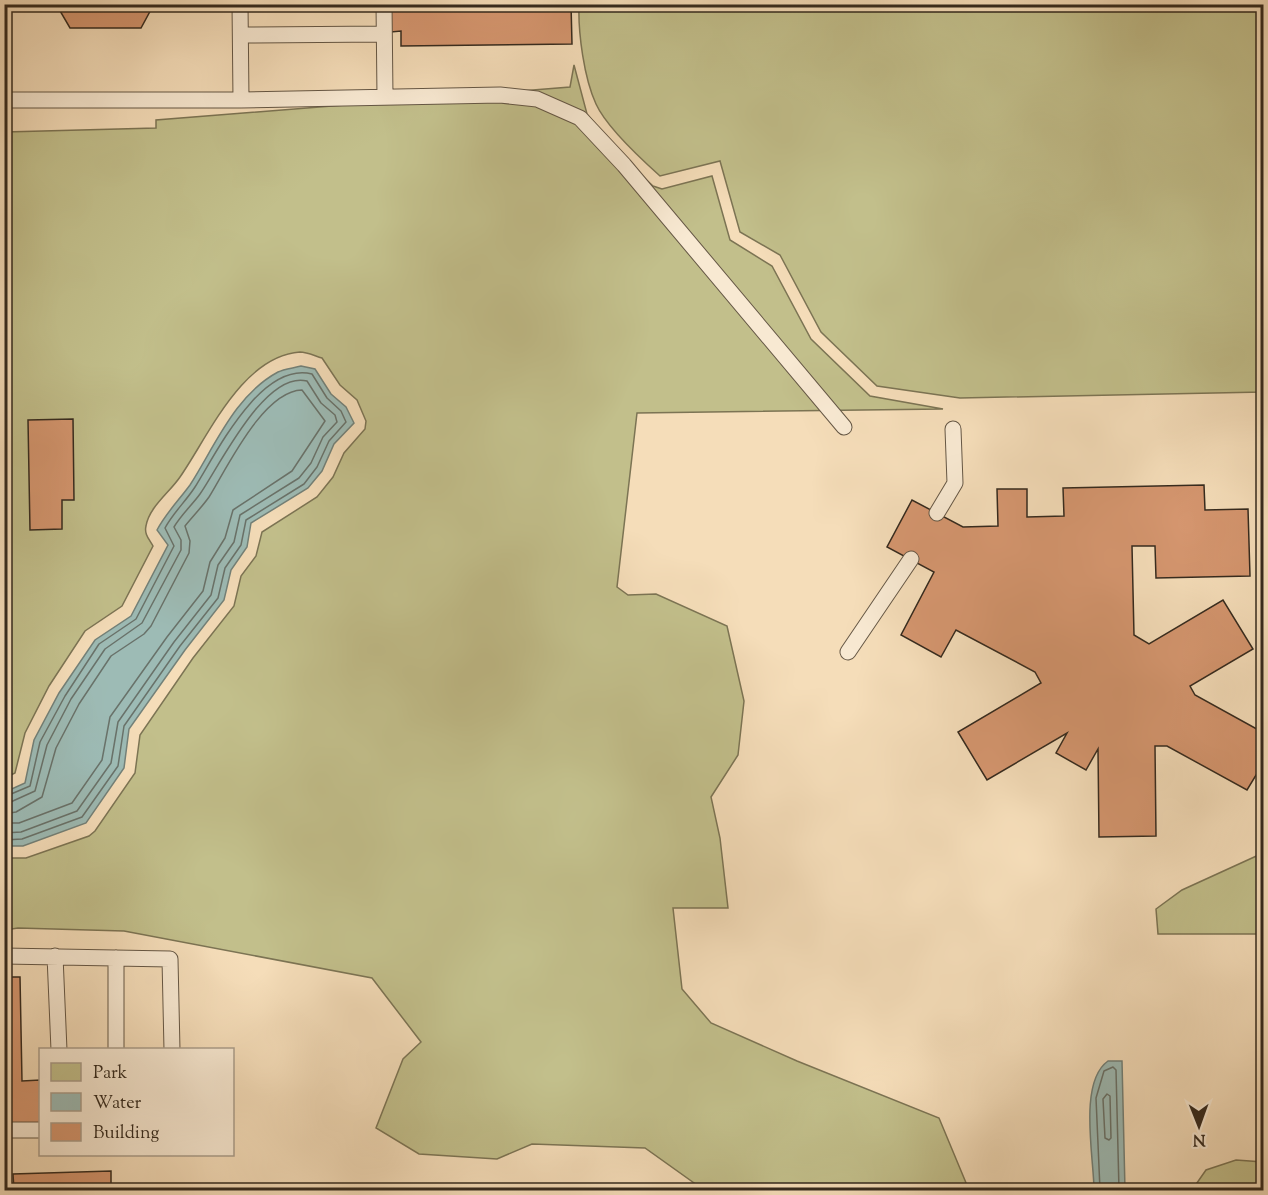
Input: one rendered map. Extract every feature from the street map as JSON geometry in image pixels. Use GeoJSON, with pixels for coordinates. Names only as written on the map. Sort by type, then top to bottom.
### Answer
{"type":"FeatureCollection","features":[{"type":"Feature","properties":{"kind":"lane"},"geometry":{"type":"LineString","coordinates":[[240,4],[242,100]]}},
{"type":"Feature","properties":{"kind":"lane"},"geometry":{"type":"LineString","coordinates":[[384,4],[385,97]]}},
{"type":"Feature","properties":{"kind":"lane"},"geometry":{"type":"LineString","coordinates":[[241,35],[384,34]]}},
{"type":"Feature","properties":{"kind":"lane"},"geometry":{"type":"LineString","coordinates":[[4,100],[242,100],[500,95],[537,99],[580,118],[624,165],[844,427]]}},
{"type":"Feature","properties":{"kind":"lane"},"geometry":{"type":"LineString","coordinates":[[937,513],[955,483],[953,429]]}},
{"type":"Feature","properties":{"kind":"lane"},"geometry":{"type":"LineString","coordinates":[[848,652],[911,559]]}},
{"type":"Feature","properties":{"kind":"lane"},"geometry":{"type":"LineString","coordinates":[[4,956],[170,958],[172,1048]]}},
{"type":"Feature","properties":{"kind":"lane"},"geometry":{"type":"LineString","coordinates":[[55,956],[60,1048]]}},
{"type":"Feature","properties":{"kind":"lane"},"geometry":{"type":"LineString","coordinates":[[116,958],[116,1048]]}},
{"type":"Feature","properties":{"kind":"lane"},"geometry":{"type":"LineString","coordinates":[[4,1130],[39,1130]]}},
{"type":"Feature","properties":{"kind":"green space"},"geometry":{"type":"Polygon","coordinates":[[[579,4],[1263,5],[1263,392],[960,398],[877,386],[821,332],[780,255],[740,232],[720,161],[660,176],[634,152],[608,122],[596,104],[585,69],[579,4]]]}},
{"type":"Feature","properties":{"kind":"green space"},"geometry":{"type":"Polygon","coordinates":[[[574,65],[587,114],[622,157],[653,186],[662,189],[712,176],[730,240],[772,266],[811,339],[870,396],[943,409],[637,413],[617,587],[628,595],[656,594],[727,626],[744,701],[738,755],[711,797],[720,838],[728,908],[673,908],[682,989],[711,1023],[797,1061],[939,1118],[969,1190],[704,1190],[645,1148],[532,1144],[497,1159],[419,1154],[376,1128],[403,1059],[421,1042],[372,978],[124,931],[18,928],[5,930],[4,858],[26,858],[89,836],[95,831],[135,773],[140,735],[193,658],[234,606],[241,576],[256,556],[262,532],[317,497],[333,477],[344,453],[365,429],[366,421],[357,400],[340,385],[322,358],[311,354],[300,352],[279,357],[261,368],[244,383],[215,421],[176,483],[151,512],[146,532],[153,546],[122,606],[85,631],[49,686],[25,733],[15,773],[5,778],[5,132],[156,128],[156,120],[570,87],[574,65]]]}},
{"type":"Feature","properties":{"kind":"green space"},"geometry":{"type":"Polygon","coordinates":[[[1263,853],[1263,934],[1158,934],[1156,909],[1182,890],[1263,853]]]}},
{"type":"Feature","properties":{"kind":"green space"},"geometry":{"type":"Polygon","coordinates":[[[1236,1160],[1263,1162],[1263,1190],[1192,1190],[1206,1170],[1236,1160]]]}},
{"type":"Feature","properties":{"kind":"water"},"geometry":{"type":"Polygon","coordinates":[[[301,366],[315,369],[331,394],[346,407],[354,423],[334,444],[322,471],[308,488],[251,523],[247,547],[231,570],[224,600],[129,729],[124,768],[86,823],[23,846],[5,846],[5,792],[25,783],[34,740],[59,693],[95,640],[131,616],[168,545],[157,530],[168,512],[190,485],[227,422],[250,394],[278,372],[301,366]]]}},
{"type":"Feature","properties":{"kind":"water"},"geometry":{"type":"Polygon","coordinates":[[[1108,1061],[1122,1061],[1125,1190],[1094,1190],[1090,1103],[1099,1071],[1108,1061]]]}},
{"type":"Feature","properties":{"kind":"building"},"geometry":{"type":"Polygon","coordinates":[[[56,4],[154,4],[141,28],[70,28],[56,4]]]}},
{"type":"Feature","properties":{"kind":"building"},"geometry":{"type":"Polygon","coordinates":[[[391,4],[571,4],[572,44],[401,46],[401,31],[391,32],[391,4]]]}},
{"type":"Feature","properties":{"kind":"building"},"geometry":{"type":"Polygon","coordinates":[[[73,419],[74,500],[62,500],[62,529],[30,530],[28,420],[73,419]]]}},
{"type":"Feature","properties":{"kind":"building"},"geometry":{"type":"Polygon","coordinates":[[[1204,485],[1205,510],[1248,509],[1250,576],[1156,578],[1155,546],[1132,546],[1134,635],[1149,644],[1223,600],[1253,649],[1190,686],[1195,695],[1264,733],[1264,762],[1247,790],[1167,746],[1155,746],[1156,836],[1099,837],[1098,749],[1086,770],[1056,753],[1067,733],[987,780],[958,732],[1041,683],[1035,672],[956,630],[941,657],[901,635],[934,572],[887,547],[912,500],[963,527],[998,526],[997,489],[1027,489],[1027,517],[1064,516],[1063,488],[1204,485]]]}},
{"type":"Feature","properties":{"kind":"building"},"geometry":{"type":"Polygon","coordinates":[[[4,977],[20,977],[22,1081],[39,1080],[39,1124],[4,1125],[4,977]]]}},
{"type":"Feature","properties":{"kind":"building"},"geometry":{"type":"Polygon","coordinates":[[[111,1171],[111,1190],[14,1190],[13,1174],[111,1171]]]}}]}
